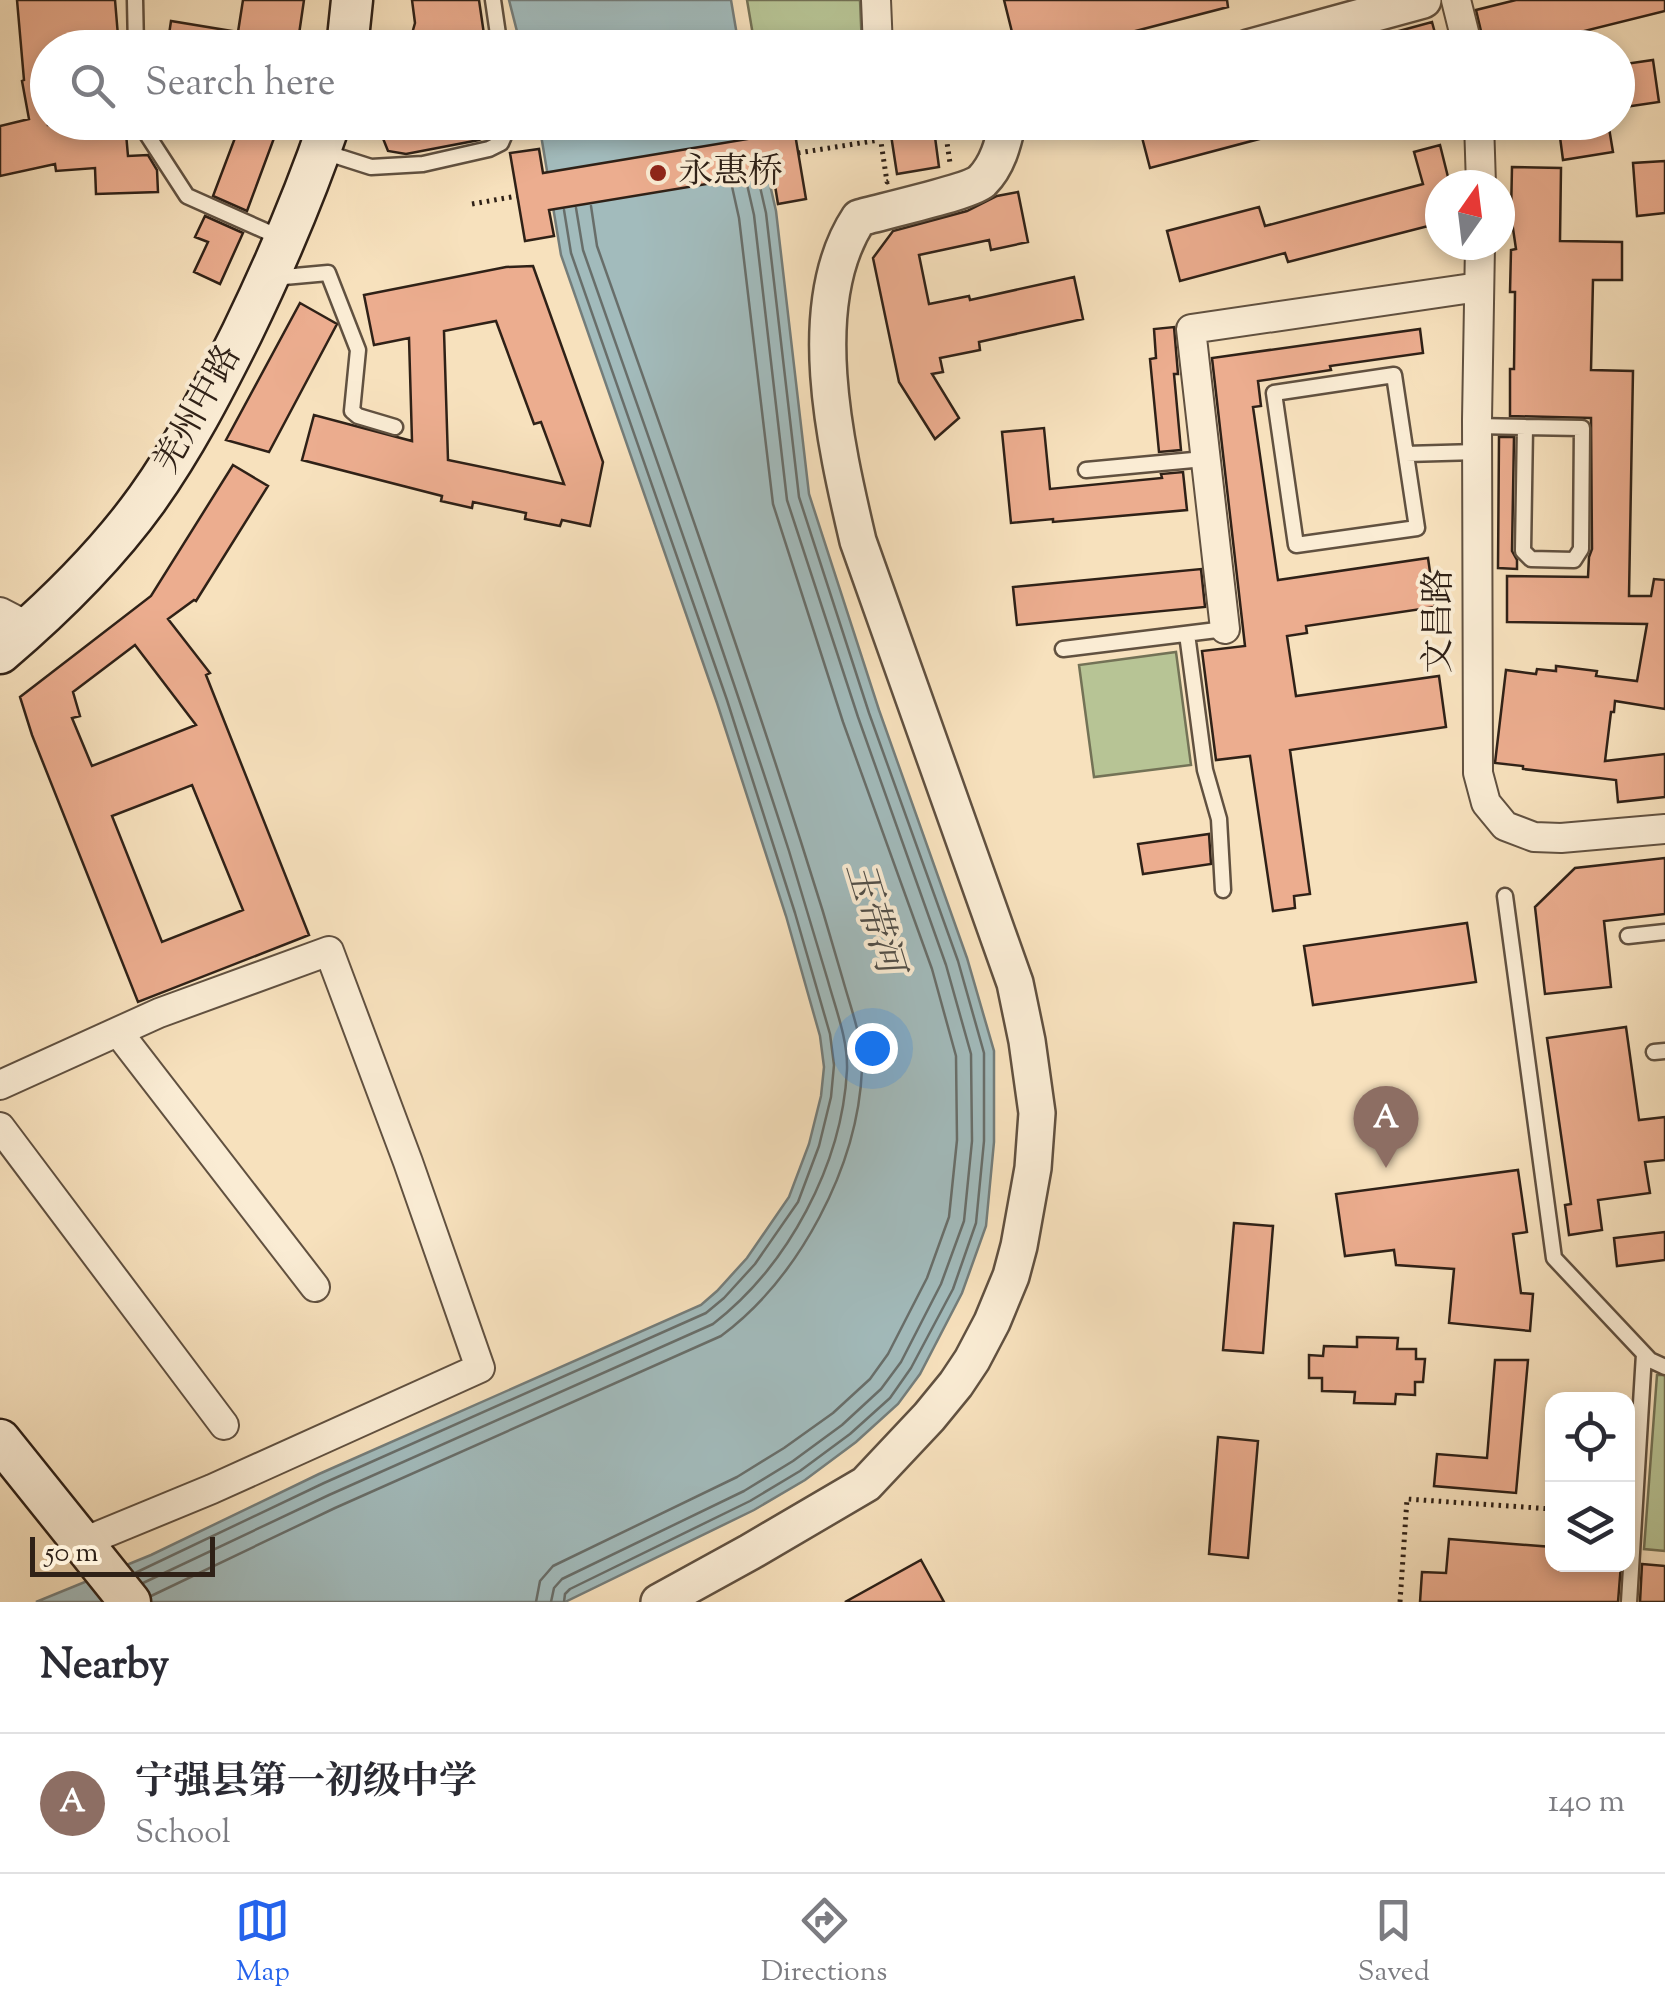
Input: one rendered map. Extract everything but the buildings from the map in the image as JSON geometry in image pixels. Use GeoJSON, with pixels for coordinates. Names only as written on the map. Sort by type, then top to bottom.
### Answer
{"type":"FeatureCollection","features":[{"type":"Feature","properties":{"kind":"main road"},"geometry":{"type":"LineString","coordinates":[[349,30],[352,0]]}},
{"type":"Feature","properties":{"kind":"main road","name":"羌州中路"},"geometry":{"type":"LineString","coordinates":[[10,631],[86,571],[157,485],[193,428],[267,279],[324,140]]}},
{"type":"Feature","properties":{"kind":"main road"},"geometry":{"type":"LineString","coordinates":[[0,1440],[130,1602]]}},
{"type":"Feature","properties":{"kind":"street"},"geometry":{"type":"LineString","coordinates":[[876,0],[877,30]]}},
{"type":"Feature","properties":{"kind":"street"},"geometry":{"type":"LineString","coordinates":[[1314,30],[1423,0]]}},
{"type":"Feature","properties":{"kind":"street"},"geometry":{"type":"LineString","coordinates":[[1456,0],[1464,30]]}},
{"type":"Feature","properties":{"kind":"street"},"geometry":{"type":"LineString","coordinates":[[658,1602],[866,1484],[929,1417],[964,1372],[992,1322],[1019,1246],[1033,1168],[1037,1113],[1023,1022],[1014,983],[858,541],[834,427],[828,324],[840,255],[846,236],[859,218],[975,186],[993,167],[1004,140]]}},
{"type":"Feature","properties":{"kind":"street"},"geometry":{"type":"LineString","coordinates":[[1481,140],[1481,170]]}},
{"type":"Feature","properties":{"kind":"street","name":"文昌路"},"geometry":{"type":"LineString","coordinates":[[1480,260],[1478,773],[1486,804],[1506,826],[1534,837],[1665,829]]}},
{"type":"Feature","properties":{"kind":"street"},"geometry":{"type":"LineString","coordinates":[[1225,629],[1191,329],[1479,286]]}},
{"type":"Feature","properties":{"kind":"street"},"geometry":{"type":"LineString","coordinates":[[0,1085],[158,1013],[330,950],[480,1368],[85,1548]]}},
{"type":"Feature","properties":{"kind":"street"},"geometry":{"type":"LineString","coordinates":[[118,1032],[314,1287]]}},
{"type":"Feature","properties":{"kind":"street"},"geometry":{"type":"LineString","coordinates":[[0,1127],[224,1425]]}},
{"type":"Feature","properties":{"kind":"lane"},"geometry":{"type":"LineString","coordinates":[[135,0],[136,30]]}},
{"type":"Feature","properties":{"kind":"lane"},"geometry":{"type":"LineString","coordinates":[[493,0],[497,30]]}},
{"type":"Feature","properties":{"kind":"lane"},"geometry":{"type":"LineString","coordinates":[[150,140],[187,196],[285,240]]}},
{"type":"Feature","properties":{"kind":"lane"},"geometry":{"type":"LineString","coordinates":[[328,140],[345,161],[371,167],[423,164],[489,148],[502,140]]}},
{"type":"Feature","properties":{"kind":"lane"},"geometry":{"type":"LineString","coordinates":[[267,279],[328,273],[358,350],[352,410],[358,416],[395,427]]}},
{"type":"Feature","properties":{"kind":"lane"},"geometry":{"type":"LineString","coordinates":[[1394,376],[1406,454],[1416,528],[1296,545],[1274,393],[1394,376]]}},
{"type":"Feature","properties":{"kind":"lane"},"geometry":{"type":"LineString","coordinates":[[1406,454],[1525,427],[1582,428],[1581,549],[1574,560],[1531,559],[1523,551],[1525,427]]}},
{"type":"Feature","properties":{"kind":"lane"},"geometry":{"type":"LineString","coordinates":[[1086,470],[1204,459]]}},
{"type":"Feature","properties":{"kind":"lane"},"geometry":{"type":"LineString","coordinates":[[1063,649],[1225,629]]}},
{"type":"Feature","properties":{"kind":"lane"},"geometry":{"type":"LineString","coordinates":[[1187,634],[1206,770],[1219,819],[1224,890]]}},
{"type":"Feature","properties":{"kind":"lane"},"geometry":{"type":"LineString","coordinates":[[1504,896],[1554,1258],[1650,1360],[1665,1367]]}},
{"type":"Feature","properties":{"kind":"lane"},"geometry":{"type":"LineString","coordinates":[[1628,936],[1665,932]]}},
{"type":"Feature","properties":{"kind":"lane"},"geometry":{"type":"LineString","coordinates":[[1629,1602],[1644,1354]]}},
{"type":"Feature","properties":{"kind":"path"},"geometry":{"type":"LineString","coordinates":[[798,153],[880,140],[887,182],[903,179]]}},
{"type":"Feature","properties":{"kind":"path"},"geometry":{"type":"LineString","coordinates":[[947,140],[952,171]]}},
{"type":"Feature","properties":{"kind":"path"},"geometry":{"type":"LineString","coordinates":[[472,204],[517,196]]}},
{"type":"Feature","properties":{"kind":"path"},"geometry":{"type":"LineString","coordinates":[[1400,1602],[1407,1499],[1545,1509]]}},
{"type":"Feature","properties":{"kind":"green space"},"geometry":{"type":"Polygon","coordinates":[[[747,0],[860,0],[861,30],[752,30],[747,0]]]}},
{"type":"Feature","properties":{"kind":"green space"},"geometry":{"type":"Polygon","coordinates":[[[1176,652],[1191,765],[1094,777],[1079,665],[1176,652]]]}},
{"type":"Feature","properties":{"kind":"green space"},"geometry":{"type":"Polygon","coordinates":[[[1657,1375],[1665,1375],[1665,1551],[1644,1549],[1657,1375]]]}},
{"type":"Feature","properties":{"kind":"water"},"geometry":{"type":"Polygon","coordinates":[[[509,0],[731,0],[736,30],[517,30],[509,0]]]}},
{"type":"Feature","properties":{"kind":"water","name":"玉带河"},"geometry":{"type":"Polygon","coordinates":[[[542,140],[760,140],[776,211],[809,494],[879,710],[967,958],[994,1051],[994,1142],[986,1226],[962,1293],[920,1374],[898,1404],[856,1442],[805,1480],[754,1510],[565,1602],[36,1602],[151,1555],[319,1474],[701,1305],[747,1258],[789,1197],[809,1144],[821,1096],[824,1067],[820,1036],[717,703],[561,255],[542,140]]]}},
{"type":"Feature","properties":{"kind":"place","name":"永惠桥"},"geometry":{"type":"Point","coordinates":[658,173]}},
{"type":"Feature","properties":{"kind":"place","name":"宁强县第一初级中学"},"geometry":{"type":"Point","coordinates":[1386,1168]}}]}
